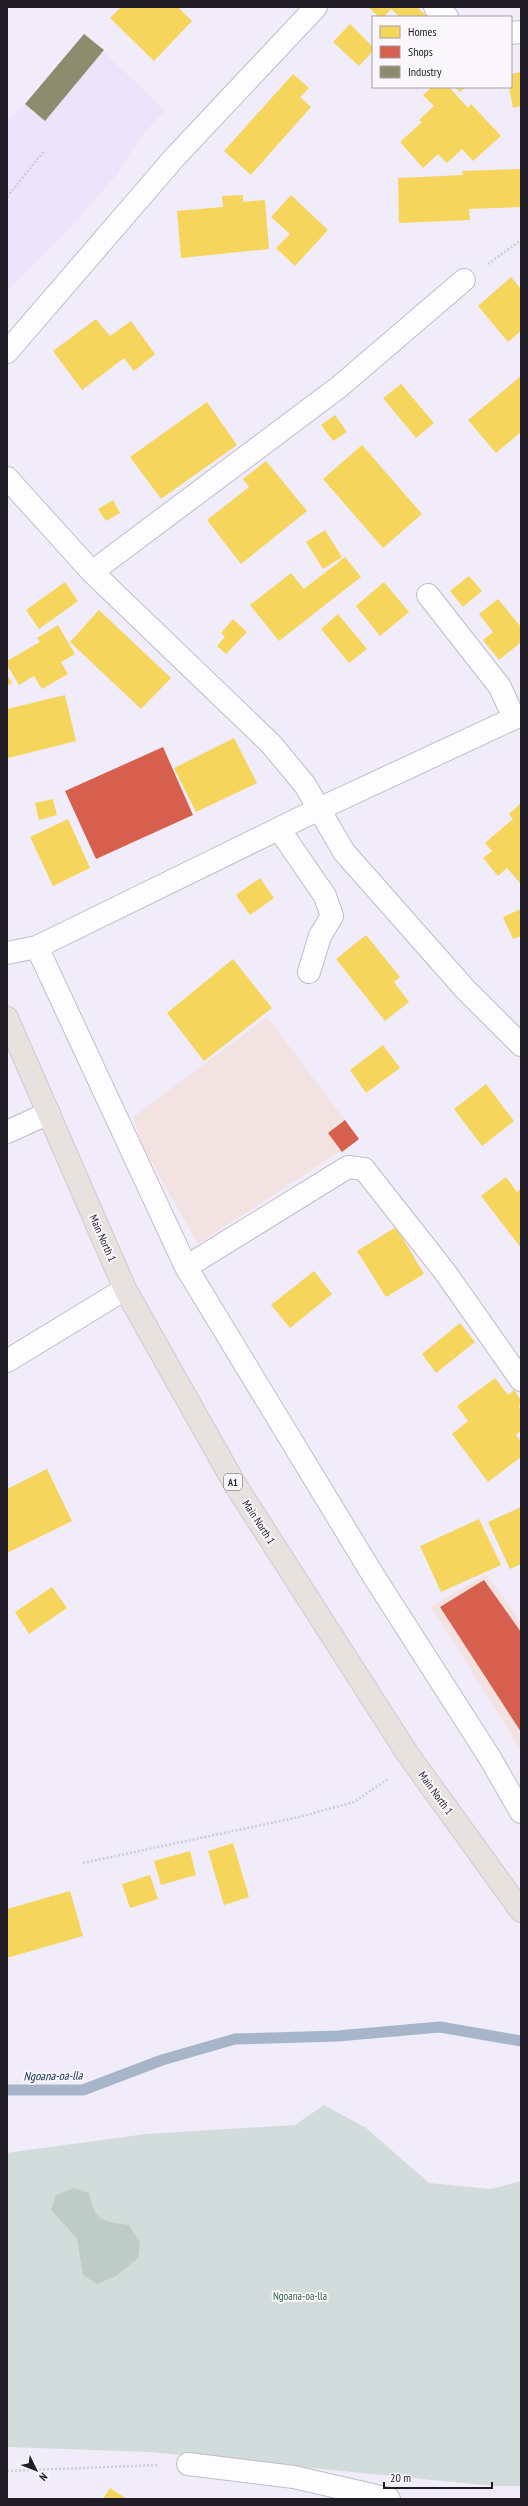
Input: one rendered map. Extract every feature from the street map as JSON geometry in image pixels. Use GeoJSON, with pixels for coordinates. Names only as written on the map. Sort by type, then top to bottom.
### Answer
{"type":"FeatureCollection","features":[{"type":"Feature","properties":{"kind":"main road","name":"Main North 1"},"geometry":{"type":"LineString","coordinates":[[7,1018],[125,1288],[236,1486],[413,1762],[521,1911]]}},
{"type":"Feature","properties":{"kind":"street"},"geometry":{"type":"LineString","coordinates":[[7,352],[175,157],[316,7]]}},
{"type":"Feature","properties":{"kind":"street"},"geometry":{"type":"LineString","coordinates":[[435,7],[446,16]]}},
{"type":"Feature","properties":{"kind":"street"},"geometry":{"type":"LineString","coordinates":[[92,572],[339,387],[464,280]]}},
{"type":"Feature","properties":{"kind":"street"},"geometry":{"type":"LineString","coordinates":[[7,478],[92,572],[271,744],[305,785],[344,852],[465,989],[521,1045]]}},
{"type":"Feature","properties":{"kind":"street"},"geometry":{"type":"LineString","coordinates":[[7,953],[37,947],[319,809],[518,716],[500,687],[428,595]]}},
{"type":"Feature","properties":{"kind":"street"},"geometry":{"type":"LineString","coordinates":[[279,829],[325,896],[332,916],[320,936],[309,972]]}},
{"type":"Feature","properties":{"kind":"street"},"geometry":{"type":"LineString","coordinates":[[37,947],[186,1267],[373,1575],[490,1758],[521,1812]]}},
{"type":"Feature","properties":{"kind":"street"},"geometry":{"type":"LineString","coordinates":[[7,1132],[49,1113]]}},
{"type":"Feature","properties":{"kind":"street"},"geometry":{"type":"LineString","coordinates":[[186,1267],[348,1167],[364,1169],[445,1272],[521,1380]]}},
{"type":"Feature","properties":{"kind":"street"},"geometry":{"type":"LineString","coordinates":[[7,1360],[125,1288]]}},
{"type":"Feature","properties":{"kind":"street"},"geometry":{"type":"LineString","coordinates":[[188,2464],[294,2477],[389,2499]]}},
{"type":"Feature","properties":{"kind":"path"},"geometry":{"type":"LineString","coordinates":[[7,197],[44,151]]}},
{"type":"Feature","properties":{"kind":"path"},"geometry":{"type":"LineString","coordinates":[[464,280],[521,240]]}},
{"type":"Feature","properties":{"kind":"path"},"geometry":{"type":"LineString","coordinates":[[83,1863],[299,1817],[354,1802],[413,1762]]}},
{"type":"Feature","properties":{"kind":"path"},"geometry":{"type":"LineString","coordinates":[[7,2471],[188,2464]]}},
{"type":"Feature","properties":{"kind":"shaded area"},"geometry":{"type":"Polygon","coordinates":[[[84,34],[165,110],[142,135],[115,176],[76,221],[9,290],[7,290],[7,121],[25,104],[84,34]]]}},
{"type":"Feature","properties":{"kind":"shaded area"},"geometry":{"type":"Polygon","coordinates":[[[267,1017],[359,1139],[198,1244],[142,1145],[133,1117],[267,1017]]]}},
{"type":"Feature","properties":{"kind":"shaded area"},"geometry":{"type":"Polygon","coordinates":[[[486,1574],[521,1621],[521,1750],[431,1606],[486,1574]]]}},
{"type":"Feature","properties":{"kind":"shaded area"},"geometry":{"type":"Polygon","coordinates":[[[74,2188],[89,2193],[97,2215],[106,2221],[129,2225],[140,2243],[138,2258],[116,2276],[97,2284],[83,2275],[77,2238],[51,2210],[56,2195],[74,2188]]]}},
{"type":"Feature","properties":{"kind":"green space","name":"Ngoana-oa-lla"},"geometry":{"type":"Polygon","coordinates":[[[324,2105],[366,2128],[429,2183],[491,2189],[521,2181],[521,2486],[494,2486],[150,2452],[7,2447],[7,2153],[146,2134],[295,2125],[324,2105]]]}},
{"type":"Feature","properties":{"kind":"building: Homes"},"geometry":{"type":"Polygon","coordinates":[[[121,7],[178,7],[192,21],[154,61],[110,18],[121,7]]]}},
{"type":"Feature","properties":{"kind":"building: Homes"},"geometry":{"type":"Polygon","coordinates":[[[368,7],[417,7],[427,16],[399,16],[391,9],[385,16],[378,16],[368,7]]]}},
{"type":"Feature","properties":{"kind":"building: Homes"},"geometry":{"type":"Polygon","coordinates":[[[350,24],[372,46],[372,52],[359,66],[333,42],[350,24]]]}},
{"type":"Feature","properties":{"kind":"building: Homes"},"geometry":{"type":"Polygon","coordinates":[[[521,72],[521,106],[513,108],[509,88],[512,88],[512,74],[521,72]]]}},
{"type":"Feature","properties":{"kind":"building: Homes"},"geometry":{"type":"Polygon","coordinates":[[[293,74],[309,88],[300,97],[311,107],[251,175],[224,151],[293,74]]]}},
{"type":"Feature","properties":{"kind":"building: Homes"},"geometry":{"type":"Polygon","coordinates":[[[431,88],[450,88],[468,108],[471,104],[501,136],[473,161],[462,149],[447,163],[438,154],[423,168],[400,142],[422,122],[419,120],[434,106],[423,95],[431,88]]]}},
{"type":"Feature","properties":{"kind":"building: Homes"},"geometry":{"type":"Polygon","coordinates":[[[456,88],[465,88],[460,92],[456,88]]]}},
{"type":"Feature","properties":{"kind":"building: Homes"},"geometry":{"type":"Polygon","coordinates":[[[521,169],[521,207],[469,209],[470,220],[399,223],[398,178],[463,175],[462,171],[521,169]]]}},
{"type":"Feature","properties":{"kind":"building: Homes"},"geometry":{"type":"Polygon","coordinates":[[[243,195],[243,202],[265,200],[269,249],[181,258],[177,211],[223,207],[222,196],[243,195]]]}},
{"type":"Feature","properties":{"kind":"building: Homes"},"geometry":{"type":"Polygon","coordinates":[[[291,195],[328,230],[295,266],[276,248],[290,234],[271,217],[291,195]]]}},
{"type":"Feature","properties":{"kind":"building: Homes"},"geometry":{"type":"Polygon","coordinates":[[[511,277],[521,289],[521,331],[508,342],[478,306],[511,277]]]}},
{"type":"Feature","properties":{"kind":"building: Homes"},"geometry":{"type":"Polygon","coordinates":[[[96,319],[110,336],[131,321],[155,354],[134,371],[124,358],[82,390],[53,351],[96,319]]]}},
{"type":"Feature","properties":{"kind":"building: Homes"},"geometry":{"type":"Polygon","coordinates":[[[521,376],[521,432],[496,453],[468,420],[521,376]]]}},
{"type":"Feature","properties":{"kind":"building: Homes"},"geometry":{"type":"Polygon","coordinates":[[[401,384],[434,423],[416,438],[383,398],[401,384]]]}},
{"type":"Feature","properties":{"kind":"building: Homes"},"geometry":{"type":"Polygon","coordinates":[[[207,402],[237,445],[161,499],[130,457],[207,402]]]}},
{"type":"Feature","properties":{"kind":"building: Homes"},"geometry":{"type":"Polygon","coordinates":[[[335,415],[347,432],[333,441],[321,425],[335,415]]]}},
{"type":"Feature","properties":{"kind":"building: Homes"},"geometry":{"type":"Polygon","coordinates":[[[362,445],[422,514],[383,548],[323,479],[362,445]]]}},
{"type":"Feature","properties":{"kind":"building: Homes"},"geometry":{"type":"Polygon","coordinates":[[[266,461],[307,511],[241,564],[207,520],[249,487],[243,479],[266,461]]]}},
{"type":"Feature","properties":{"kind":"building: Homes"},"geometry":{"type":"Polygon","coordinates":[[[113,500],[120,513],[106,521],[98,509],[113,500]]]}},
{"type":"Feature","properties":{"kind":"building: Homes"},"geometry":{"type":"Polygon","coordinates":[[[325,530],[342,557],[323,569],[306,542],[325,530]]]}},
{"type":"Feature","properties":{"kind":"building: Homes"},"geometry":{"type":"Polygon","coordinates":[[[345,557],[361,577],[279,641],[250,605],[291,573],[304,589],[345,557]]]}},
{"type":"Feature","properties":{"kind":"building: Homes"},"geometry":{"type":"Polygon","coordinates":[[[469,576],[482,591],[463,607],[450,591],[469,576]]]}},
{"type":"Feature","properties":{"kind":"building: Homes"},"geometry":{"type":"Polygon","coordinates":[[[65,582],[78,601],[39,629],[26,610],[65,582]]]}},
{"type":"Feature","properties":{"kind":"building: Homes"},"geometry":{"type":"Polygon","coordinates":[[[384,582],[409,612],[380,636],[356,606],[384,582]]]}},
{"type":"Feature","properties":{"kind":"building: Homes"},"geometry":{"type":"Polygon","coordinates":[[[498,599],[521,627],[521,642],[499,660],[483,640],[493,632],[479,614],[498,599]]]}},
{"type":"Feature","properties":{"kind":"building: Homes"},"geometry":{"type":"Polygon","coordinates":[[[99,610],[171,678],[141,709],[70,642],[99,610]]]}},
{"type":"Feature","properties":{"kind":"building: Homes"},"geometry":{"type":"Polygon","coordinates":[[[338,614],[367,649],[349,663],[321,629],[338,614]]]}},
{"type":"Feature","properties":{"kind":"building: Homes"},"geometry":{"type":"Polygon","coordinates":[[[233,619],[247,632],[226,654],[217,646],[225,637],[221,633],[233,619]]]}},
{"type":"Feature","properties":{"kind":"building: Homes"},"geometry":{"type":"Polygon","coordinates":[[[58,625],[75,654],[61,662],[68,674],[42,689],[34,676],[19,685],[7,665],[7,661],[40,642],[37,638],[58,625]]]}},
{"type":"Feature","properties":{"kind":"building: Homes"},"geometry":{"type":"Polygon","coordinates":[[[7,675],[12,683],[7,686],[7,675]]]}},
{"type":"Feature","properties":{"kind":"building: Homes"},"geometry":{"type":"Polygon","coordinates":[[[65,695],[76,741],[8,758],[7,709],[65,695]]]}},
{"type":"Feature","properties":{"kind":"building: Homes"},"geometry":{"type":"Polygon","coordinates":[[[234,738],[257,783],[196,812],[174,768],[234,738]]]}},
{"type":"Feature","properties":{"kind":"building: Homes"},"geometry":{"type":"Polygon","coordinates":[[[53,799],[57,815],[39,820],[35,803],[53,799]]]}},
{"type":"Feature","properties":{"kind":"building: Homes"},"geometry":{"type":"Polygon","coordinates":[[[521,803],[521,884],[507,868],[498,876],[483,858],[492,851],[485,843],[513,819],[509,814],[521,803]]]}},
{"type":"Feature","properties":{"kind":"building: Homes"},"geometry":{"type":"Polygon","coordinates":[[[68,819],[90,868],[53,886],[30,837],[68,819]]]}},
{"type":"Feature","properties":{"kind":"building: Homes"},"geometry":{"type":"Polygon","coordinates":[[[260,878],[274,898],[250,915],[236,895],[260,878]]]}},
{"type":"Feature","properties":{"kind":"building: Homes"},"geometry":{"type":"Polygon","coordinates":[[[521,909],[521,936],[513,939],[503,917],[521,909]]]}},
{"type":"Feature","properties":{"kind":"building: Homes"},"geometry":{"type":"Polygon","coordinates":[[[366,935],[400,977],[394,982],[409,1002],[385,1021],[336,959],[366,935]]]}},
{"type":"Feature","properties":{"kind":"building: Homes"},"geometry":{"type":"Polygon","coordinates":[[[233,959],[272,1008],[204,1061],[167,1013],[233,959]]]}},
{"type":"Feature","properties":{"kind":"building: Homes"},"geometry":{"type":"Polygon","coordinates":[[[383,1045],[400,1068],[366,1093],[350,1070],[383,1045]]]}},
{"type":"Feature","properties":{"kind":"building: Homes"},"geometry":{"type":"Polygon","coordinates":[[[486,1084],[514,1121],[482,1146],[454,1109],[486,1084]]]}},
{"type":"Feature","properties":{"kind":"building: Homes"},"geometry":{"type":"Polygon","coordinates":[[[506,1177],[517,1192],[521,1188],[521,1248],[481,1196],[506,1177]]]}},
{"type":"Feature","properties":{"kind":"building: Homes"},"geometry":{"type":"Polygon","coordinates":[[[396,1227],[424,1274],[386,1297],[357,1251],[396,1227]]]}},
{"type":"Feature","properties":{"kind":"building: Homes"},"geometry":{"type":"Polygon","coordinates":[[[314,1271],[332,1294],[290,1328],[271,1305],[314,1271]]]}},
{"type":"Feature","properties":{"kind":"building: Homes"},"geometry":{"type":"Polygon","coordinates":[[[460,1323],[475,1342],[436,1373],[422,1354],[460,1323]]]}},
{"type":"Feature","properties":{"kind":"building: Homes"},"geometry":{"type":"Polygon","coordinates":[[[495,1378],[508,1395],[514,1390],[521,1400],[519,1408],[521,1411],[521,1431],[516,1435],[521,1442],[521,1457],[488,1482],[452,1434],[468,1421],[457,1406],[495,1378]]]}},
{"type":"Feature","properties":{"kind":"building: Homes"},"geometry":{"type":"Polygon","coordinates":[[[47,1469],[72,1521],[7,1553],[7,1489],[47,1469]]]}},
{"type":"Feature","properties":{"kind":"building: Homes"},"geometry":{"type":"Polygon","coordinates":[[[521,1507],[521,1564],[510,1569],[488,1522],[521,1507]]]}},
{"type":"Feature","properties":{"kind":"building: Homes"},"geometry":{"type":"Polygon","coordinates":[[[479,1519],[501,1565],[441,1592],[420,1546],[479,1519]]]}},
{"type":"Feature","properties":{"kind":"building: Homes"},"geometry":{"type":"Polygon","coordinates":[[[52,1587],[67,1608],[29,1634],[15,1612],[52,1587]]]}},
{"type":"Feature","properties":{"kind":"building: Homes"},"geometry":{"type":"Polygon","coordinates":[[[233,1843],[249,1897],[224,1905],[208,1851],[233,1843]]]}},
{"type":"Feature","properties":{"kind":"building: Homes"},"geometry":{"type":"Polygon","coordinates":[[[190,1851],[196,1875],[161,1885],[154,1861],[190,1851]]]}},
{"type":"Feature","properties":{"kind":"building: Homes"},"geometry":{"type":"Polygon","coordinates":[[[150,1875],[158,1899],[130,1908],[122,1884],[150,1875]]]}},
{"type":"Feature","properties":{"kind":"building: Homes"},"geometry":{"type":"Polygon","coordinates":[[[70,1891],[83,1936],[7,1958],[7,1909],[70,1891]]]}},
{"type":"Feature","properties":{"kind":"building: Homes"},"geometry":{"type":"Polygon","coordinates":[[[110,2488],[127,2499],[103,2499],[110,2488]]]}},
{"type":"Feature","properties":{"kind":"building: Shops"},"geometry":{"type":"Polygon","coordinates":[[[163,747],[193,815],[96,859],[65,791],[163,747]]]}},
{"type":"Feature","properties":{"kind":"building: Shops"},"geometry":{"type":"Polygon","coordinates":[[[345,1120],[359,1139],[342,1152],[328,1133],[345,1120]]]}},
{"type":"Feature","properties":{"kind":"building: Shops"},"geometry":{"type":"Polygon","coordinates":[[[484,1580],[521,1632],[521,1732],[440,1607],[484,1580]]]}},
{"type":"Feature","properties":{"kind":"building: Industry"},"geometry":{"type":"Polygon","coordinates":[[[84,34],[104,50],[45,121],[25,104],[84,34]]]}},
{"type":"Feature","properties":{"kind":"waterway","name":"Ngoana-oa-lla"},"geometry":{"type":"LineString","coordinates":[[7,2090],[83,2090],[162,2060],[235,2039],[338,2036],[440,2027],[521,2041]]}}]}
